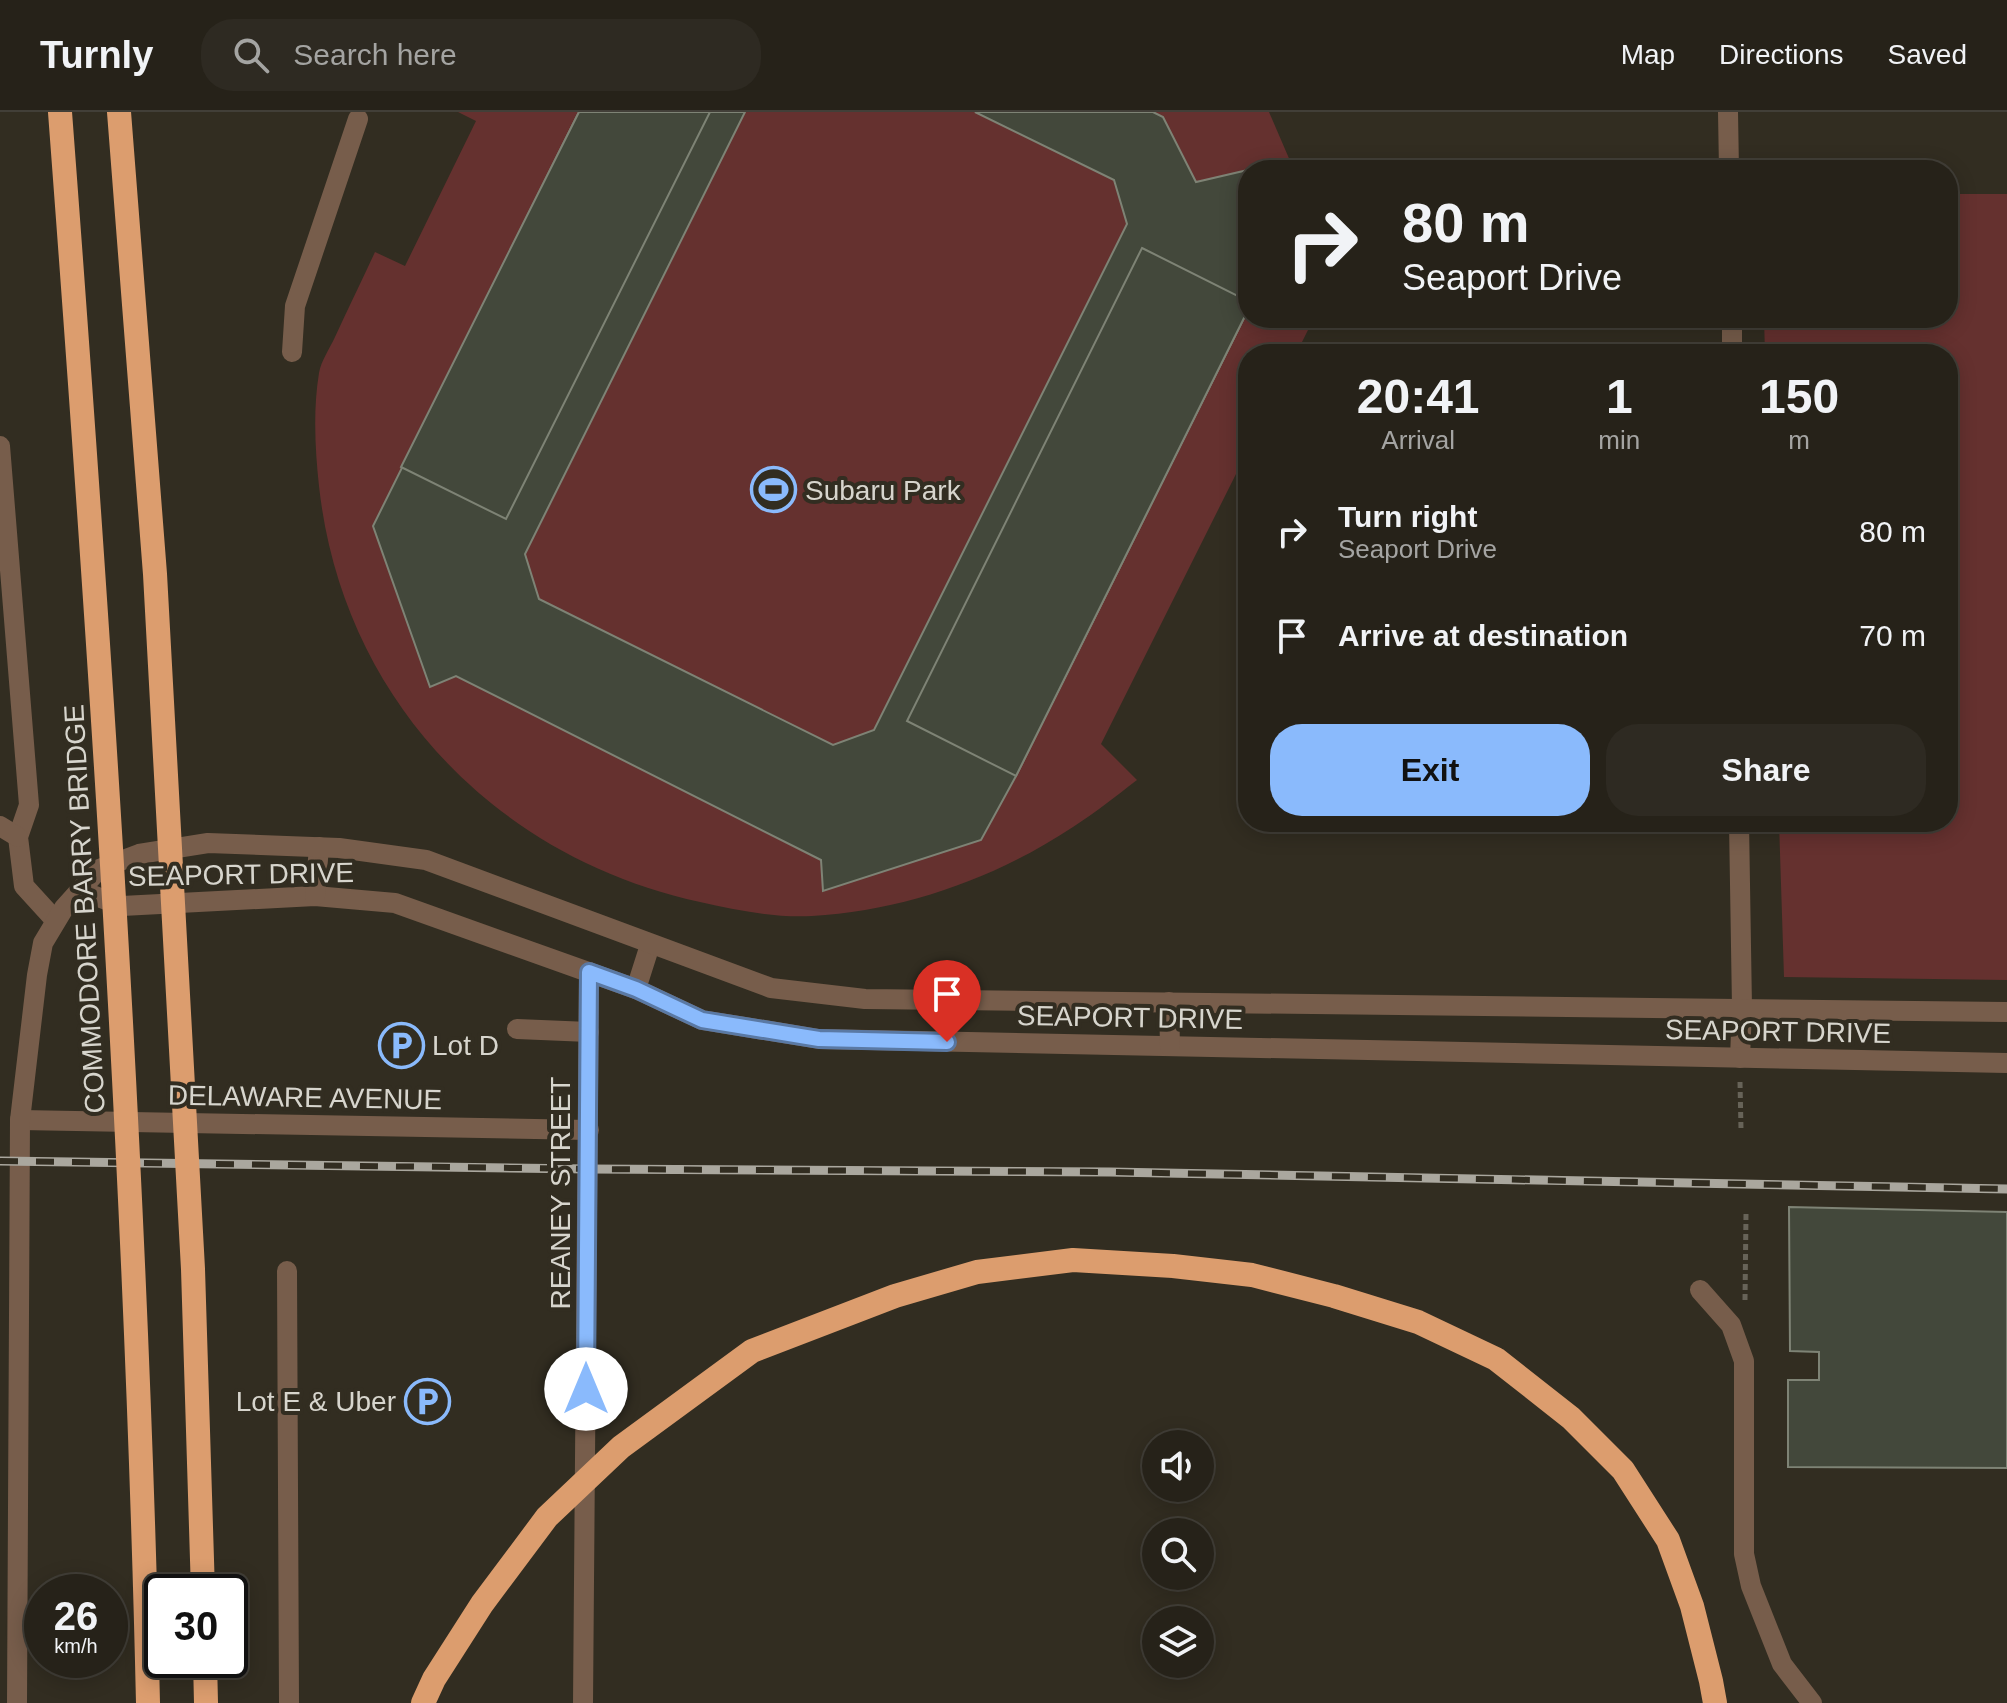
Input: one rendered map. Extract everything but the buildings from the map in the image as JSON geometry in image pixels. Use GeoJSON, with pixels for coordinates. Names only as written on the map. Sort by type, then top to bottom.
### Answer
{"type":"FeatureCollection","features":[{"type":"Feature","properties":{"kind":"highway","name":"COMMODORE BARRY BRIDGE"},"geometry":{"type":"LineString","coordinates":[[60,112],[96,590],[122,1026],[144,1523],[148,1703]]}},
{"type":"Feature","properties":{"kind":"highway"},"geometry":{"type":"LineString","coordinates":[[119,112],[155,574],[193,1269],[202,1574]]}},
{"type":"Feature","properties":{"kind":"highway"},"geometry":{"type":"LineString","coordinates":[[423,1703],[434,1679],[482,1604],[547,1517],[621,1447],[752,1351],[895,1296],[977,1272],[1073,1260],[1252,1275],[1418,1322],[1496,1359],[1571,1418],[1623,1470],[1668,1540],[1692,1606],[1715,1703]]}},
{"type":"Feature","properties":{"kind":"highway"},"geometry":{"type":"LineString","coordinates":[[205,1678],[206,1703]]}},
{"type":"Feature","properties":{"kind":"street"},"geometry":{"type":"LineString","coordinates":[[1728,112],[1729,160]]}},
{"type":"Feature","properties":{"kind":"street"},"geometry":{"type":"LineString","coordinates":[[292,352],[295,306],[354,114]]}},
{"type":"Feature","properties":{"kind":"street"},"geometry":{"type":"LineString","coordinates":[[0,446],[9,674],[29,805],[18,837],[24,886],[55,920]]}},
{"type":"Feature","properties":{"kind":"street"},"geometry":{"type":"LineString","coordinates":[[0,826],[18,837]]}},
{"type":"Feature","properties":{"kind":"street"},"geometry":{"type":"LineString","coordinates":[[1739,832],[1740,1058]]}},
{"type":"Feature","properties":{"kind":"street","name":"SEAPORT DRIVE"},"geometry":{"type":"LineString","coordinates":[[2007,1012],[865,999],[771,988],[426,860],[319,847],[208,843],[139,854],[99,869],[82,891],[122,906],[315,896],[395,903],[636,989],[702,1020],[819,1039],[2007,1063]]}},
{"type":"Feature","properties":{"kind":"street"},"geometry":{"type":"LineString","coordinates":[[315,896],[319,847]]}},
{"type":"Feature","properties":{"kind":"street"},"geometry":{"type":"LineString","coordinates":[[17,1703],[20,1120],[43,943],[55,920],[82,891]]}},
{"type":"Feature","properties":{"kind":"street"},"geometry":{"type":"LineString","coordinates":[[636,989],[650,945]]}},
{"type":"Feature","properties":{"kind":"street","name":"REANEY STREET"},"geometry":{"type":"LineString","coordinates":[[583,1703],[589,972]]}},
{"type":"Feature","properties":{"kind":"street"},"geometry":{"type":"LineString","coordinates":[[1169,1002],[1170,1046]]}},
{"type":"Feature","properties":{"kind":"street"},"geometry":{"type":"LineString","coordinates":[[517,1029],[589,1032]]}},
{"type":"Feature","properties":{"kind":"street","name":"DELAWARE AVENUE"},"geometry":{"type":"LineString","coordinates":[[20,1120],[589,1130]]}},
{"type":"Feature","properties":{"kind":"street"},"geometry":{"type":"LineString","coordinates":[[287,1271],[289,1703]]}},
{"type":"Feature","properties":{"kind":"street"},"geometry":{"type":"LineString","coordinates":[[1700,1290],[1731,1325],[1744,1361],[1744,1554],[1751,1586],[1782,1664],[1812,1703]]}},
{"type":"Feature","properties":{"kind":"path"},"geometry":{"type":"LineString","coordinates":[[1740,1058],[1741,1129]]}},
{"type":"Feature","properties":{"kind":"path"},"geometry":{"type":"LineString","coordinates":[[1745,1302],[1746,1214]]}},
{"type":"Feature","properties":{"kind":"shaded area","name":"Subaru Park"},"geometry":{"type":"Polygon","coordinates":[[[458,112],[1269,112],[1290,160],[1238,160],[1238,328],[1309,328],[1301,344],[1238,344],[1238,470],[1101,744],[1137,780],[1043,845],[1013,862],[948,889],[846,913],[784,916],[700,902],[625,880],[557,848],[495,806],[441,756],[395,698],[359,634],[334,563],[319,486],[315,415],[322,364],[375,252],[405,266],[476,121],[458,112]]]}},
{"type":"Feature","properties":{"kind":"shaded area"},"geometry":{"type":"Polygon","coordinates":[[[1958,194],[2007,194],[2007,980],[1784,977],[1779,832],[1958,832],[1958,344],[1765,344],[1764,328],[1958,328],[1958,194]]]}},
{"type":"Feature","properties":{"kind":"railway"},"geometry":{"type":"LineString","coordinates":[[0,1161],[1110,1172],[2007,1189]]}},
{"type":"Feature","properties":{"kind":"place","name":"Subaru Park"},"geometry":{"type":"Point","coordinates":[774,490]}},
{"type":"Feature","properties":{"kind":"place","name":"Lot D"},"geometry":{"type":"Point","coordinates":[401,1045]}},
{"type":"Feature","properties":{"kind":"place","name":"Lot E & Uber"},"geometry":{"type":"Point","coordinates":[427,1401]}},
{"type":"Feature","properties":{"kind":"route"},"geometry":{"type":"LineString","coordinates":[[586,1389],[589,972],[636,989],[702,1020],[819,1039],[947,1042]]}}]}
